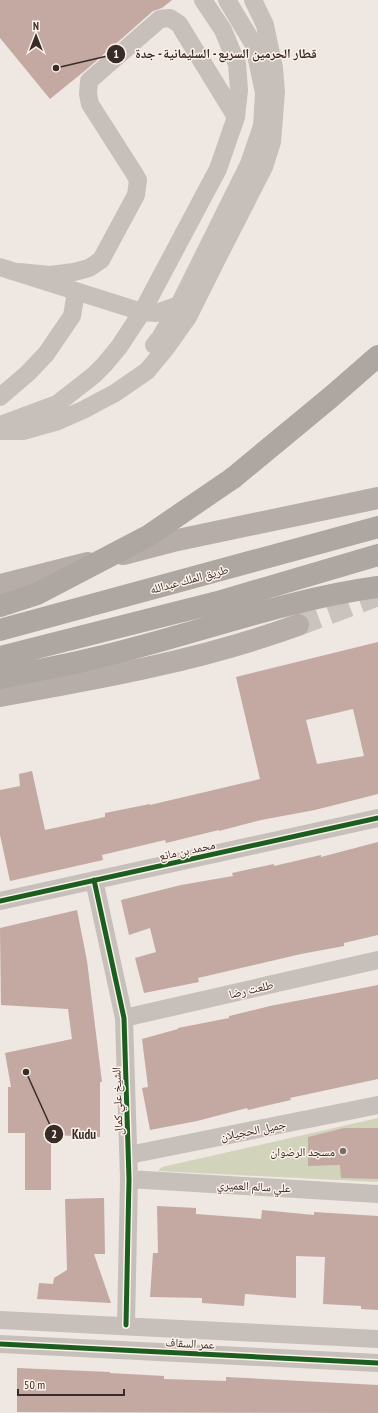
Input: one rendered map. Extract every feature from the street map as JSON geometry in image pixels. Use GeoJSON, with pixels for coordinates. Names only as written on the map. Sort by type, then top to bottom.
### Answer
{"type":"FeatureCollection","features":[{"type":"Feature","properties":{"kind":"highway"},"geometry":{"type":"LineString","coordinates":[[0,606],[37,594],[148,536],[233,478],[378,356]]}},
{"type":"Feature","properties":{"kind":"highway","name":"طريق الملك عبدالله"},"geometry":{"type":"LineString","coordinates":[[0,630],[378,527]]}},
{"type":"Feature","properties":{"kind":"highway"},"geometry":{"type":"LineString","coordinates":[[0,657],[218,602],[378,556]]}},
{"type":"Feature","properties":{"kind":"highway"},"geometry":{"type":"LineString","coordinates":[[0,678],[96,658],[292,604],[356,590],[378,587]]}},
{"type":"Feature","properties":{"kind":"main road"},"geometry":{"type":"LineString","coordinates":[[0,585],[173,541],[378,498]]}},
{"type":"Feature","properties":{"kind":"main road"},"geometry":{"type":"LineString","coordinates":[[0,696],[136,670],[255,640],[298,626]]}},
{"type":"Feature","properties":{"kind":"street"},"geometry":{"type":"LineString","coordinates":[[57,404],[94,375],[119,347],[142,312],[218,169],[236,117],[239,90],[237,64],[223,30],[203,0]]}},
{"type":"Feature","properties":{"kind":"street"},"geometry":{"type":"LineString","coordinates":[[0,425],[57,404],[82,399],[106,388],[137,366],[160,338],[179,305],[249,164],[262,126],[264,93],[254,45],[227,0]]}},
{"type":"Feature","properties":{"kind":"street"},"geometry":{"type":"LineString","coordinates":[[0,431],[23,431],[58,421],[115,393],[147,371],[166,348],[188,317],[264,167],[272,142],[276,92],[274,68],[265,25],[253,0]]}},
{"type":"Feature","properties":{"kind":"street"},"geometry":{"type":"LineString","coordinates":[[19,272],[50,275],[74,272],[89,268],[101,260],[136,195],[138,180],[90,104],[88,94],[89,81],[160,19],[170,18],[179,24],[236,117]]}},
{"type":"Feature","properties":{"kind":"street"},"geometry":{"type":"LineString","coordinates":[[0,267],[142,312],[156,313],[179,305]]}},
{"type":"Feature","properties":{"kind":"street"},"geometry":{"type":"LineString","coordinates":[[0,397],[28,373],[46,354],[72,316],[76,292]]}},
{"type":"Feature","properties":{"kind":"street","name":"محمد بن مانع"},"geometry":{"type":"LineString","coordinates":[[0,901],[378,818]]}},
{"type":"Feature","properties":{"kind":"street","name":"الشيخ علي كمال"},"geometry":{"type":"LineString","coordinates":[[94,880],[124,1018],[129,1179],[126,1325]]}},
{"type":"Feature","properties":{"kind":"street","name":"طلعت رضا"},"geometry":{"type":"LineString","coordinates":[[124,1018],[378,960]]}},
{"type":"Feature","properties":{"kind":"street","name":"جميل الحجيلان"},"geometry":{"type":"LineString","coordinates":[[128,1155],[378,1105]]}},
{"type":"Feature","properties":{"kind":"street","name":"علي سالم العميري"},"geometry":{"type":"LineString","coordinates":[[129,1179],[378,1194]]}},
{"type":"Feature","properties":{"kind":"street","name":"عمر السقاف"},"geometry":{"type":"LineString","coordinates":[[0,1320],[126,1325],[378,1339]]}},
{"type":"Feature","properties":{"kind":"street","name":"عمر السقاف"},"geometry":{"type":"LineString","coordinates":[[0,1344],[378,1363]]}},
{"type":"Feature","properties":{"kind":"green space"},"geometry":{"type":"Polygon","coordinates":[[[378,1118],[378,1182],[158,1171],[162,1167],[378,1118]]]}},
{"type":"Feature","properties":{"kind":"building"},"geometry":{"type":"Polygon","coordinates":[[[0,0],[172,0],[162,8],[153,11],[87,69],[50,99],[0,38],[0,0]]]}},
{"type":"Feature","properties":{"kind":"building"},"geometry":{"type":"Polygon","coordinates":[[[378,642],[378,794],[315,810],[261,820],[166,843],[165,840],[102,855],[103,860],[10,881],[0,835],[0,790],[20,786],[19,774],[32,771],[45,830],[105,817],[105,813],[150,805],[260,779],[236,677],[378,642]],[[353,709],[306,720],[317,764],[364,756],[353,709]]]}},
{"type":"Feature","properties":{"kind":"building"},"geometry":{"type":"Polygon","coordinates":[[[378,842],[378,935],[344,943],[344,946],[301,954],[198,978],[199,982],[144,993],[135,958],[156,952],[150,928],[129,935],[121,900],[181,885],[233,876],[232,873],[274,864],[274,866],[321,855],[321,857],[378,842]]]}},
{"type":"Feature","properties":{"kind":"building"},"geometry":{"type":"Polygon","coordinates":[[[77,910],[87,961],[102,1082],[100,1082],[100,1137],[51,1135],[51,1190],[25,1190],[25,1133],[8,1133],[8,1087],[11,1087],[5,1053],[72,1039],[68,1009],[1,1005],[0,928],[77,910]]]}},
{"type":"Feature","properties":{"kind":"building"},"geometry":{"type":"Polygon","coordinates":[[[378,985],[378,1079],[290,1098],[291,1100],[248,1110],[247,1108],[197,1121],[150,1130],[142,1088],[148,1087],[142,1039],[178,1028],[229,1018],[229,1016],[270,1006],[378,985]]]}},
{"type":"Feature","properties":{"kind":"building","name":"مسجد الرضوان"},"geometry":{"type":"Polygon","coordinates":[[[344,1128],[378,1128],[378,1179],[341,1178],[340,1165],[308,1166],[308,1137],[344,1128]]]}},
{"type":"Feature","properties":{"kind":"building"},"geometry":{"type":"Polygon","coordinates":[[[104,1198],[105,1254],[94,1254],[111,1303],[37,1299],[39,1283],[53,1284],[54,1278],[67,1270],[65,1199],[104,1198]]]}},
{"type":"Feature","properties":{"kind":"building"},"geometry":{"type":"Polygon","coordinates":[[[157,1206],[196,1208],[196,1214],[261,1219],[262,1210],[314,1215],[314,1212],[378,1216],[378,1310],[361,1309],[361,1306],[323,1304],[325,1257],[296,1256],[296,1298],[245,1294],[244,1306],[202,1303],[202,1298],[150,1297],[153,1253],[158,1253],[157,1206]]]}},
{"type":"Feature","properties":{"kind":"building"},"geometry":{"type":"Polygon","coordinates":[[[17,1368],[164,1376],[164,1379],[226,1381],[226,1377],[378,1385],[378,1413],[17,1412],[17,1368]]]}},
{"type":"Feature","properties":{"kind":"tunnel"},"geometry":{"type":"LineString","coordinates":[[298,625],[378,595]]}},
{"type":"Feature","properties":{"kind":"cycle path"},"geometry":{"type":"LineString","coordinates":[[0,901],[378,818]]}},
{"type":"Feature","properties":{"kind":"cycle path"},"geometry":{"type":"LineString","coordinates":[[94,880],[124,1018],[129,1179],[126,1325]]}},
{"type":"Feature","properties":{"kind":"cycle path"},"geometry":{"type":"LineString","coordinates":[[0,1344],[378,1363]]}},
{"type":"Feature","properties":{"kind":"place","name":"قطار الحرمين السريع - السليمانية - جدة"},"geometry":{"type":"Point","coordinates":[56,68]}},
{"type":"Feature","properties":{"kind":"place","name":"Kudu"},"geometry":{"type":"Point","coordinates":[26,1072]}},
{"type":"Feature","properties":{"kind":"place","name":"مسجد الرضوان"},"geometry":{"type":"Point","coordinates":[343,1151]}}]}
